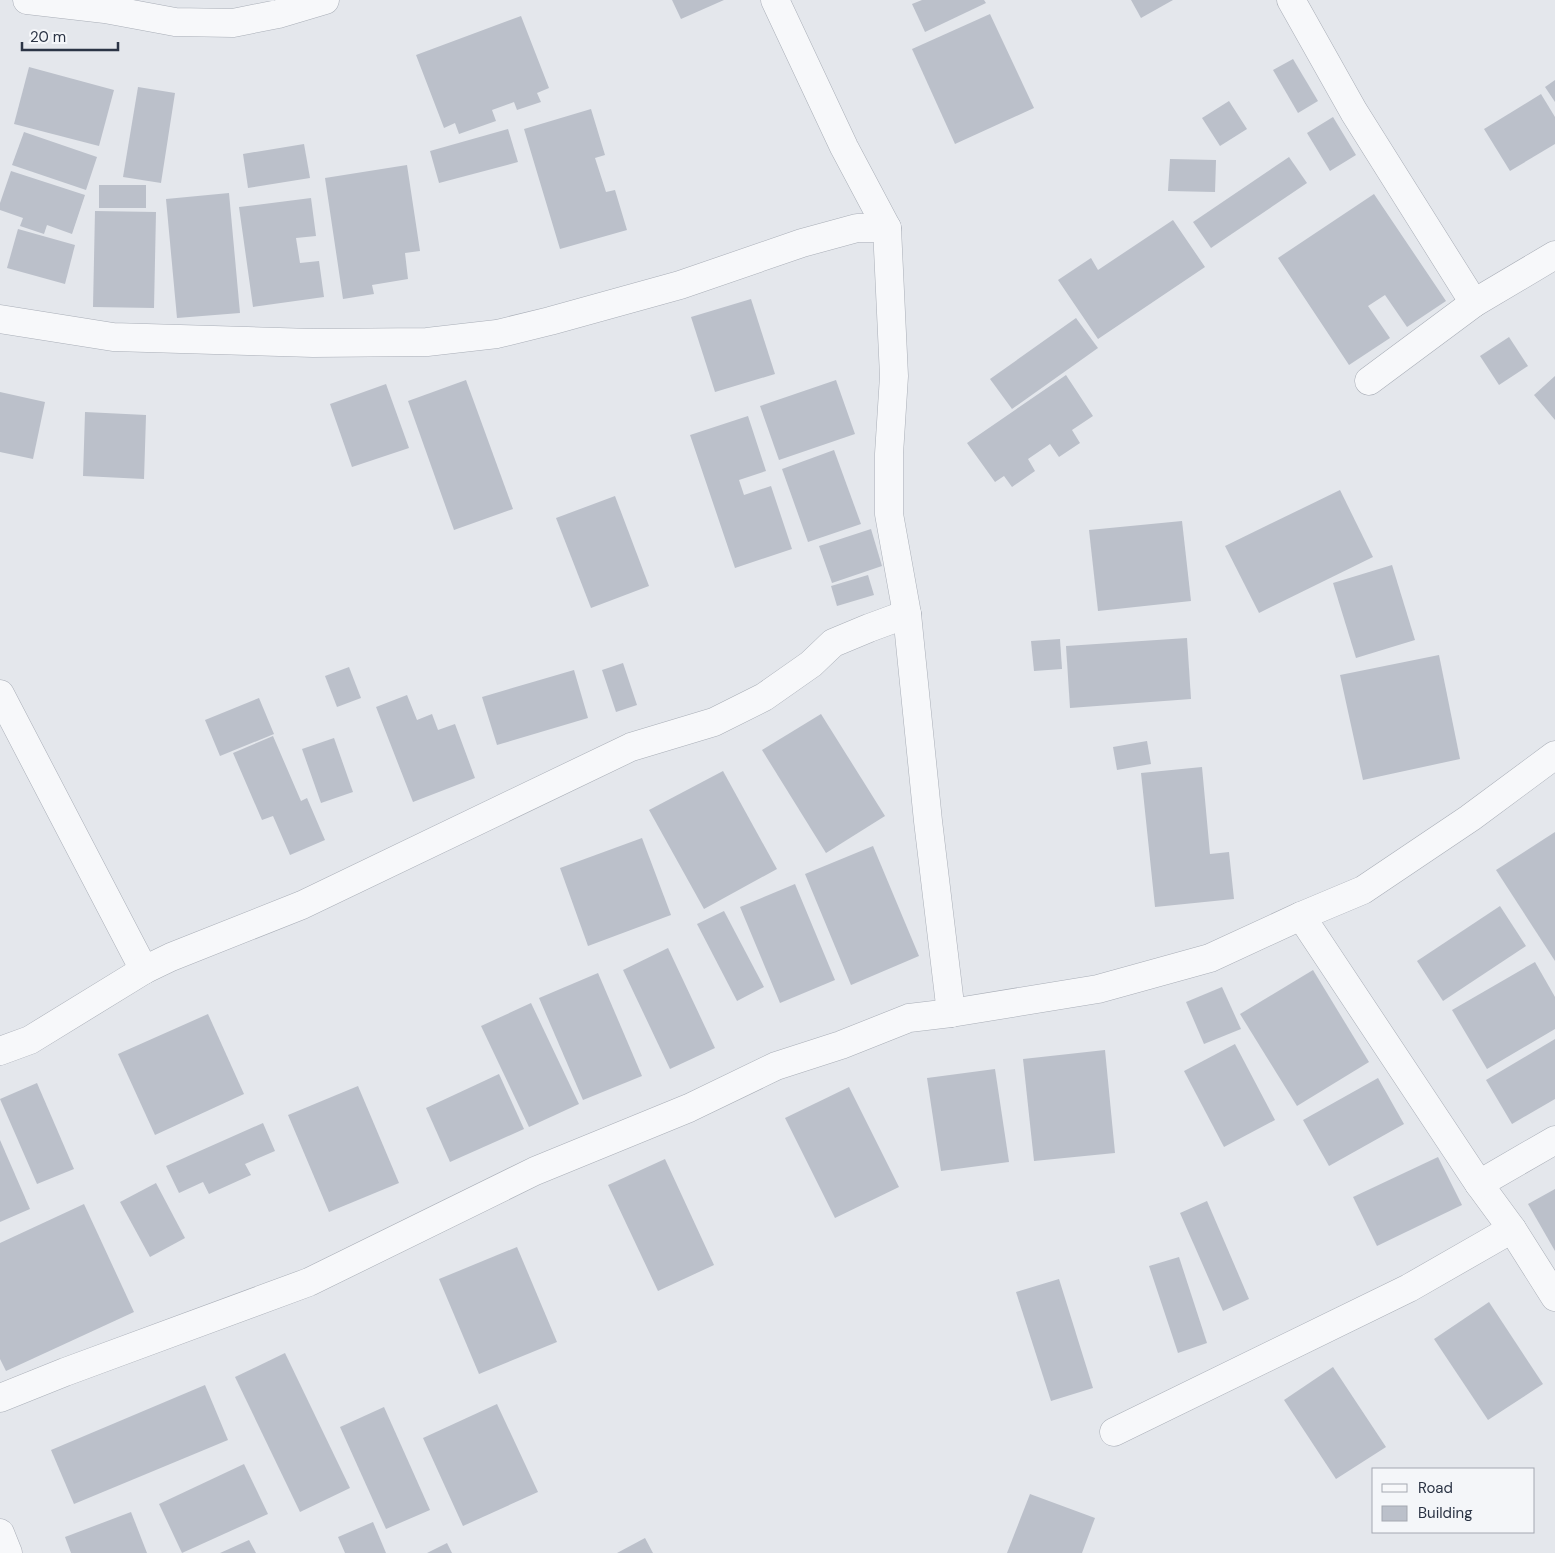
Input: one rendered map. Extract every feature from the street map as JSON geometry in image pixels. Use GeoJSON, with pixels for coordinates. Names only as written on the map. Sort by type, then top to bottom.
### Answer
{"type":"FeatureCollection","features":[{"type":"Feature","properties":{"kind":"street"},"geometry":{"type":"LineString","coordinates":[[27,0],[105,9],[175,22],[233,23],[278,14],[325,0]]}},
{"type":"Feature","properties":{"kind":"street"},"geometry":{"type":"LineString","coordinates":[[775,0],[844,147],[886,228],[894,376],[889,454],[888,514],[907,614],[950,1013]]}},
{"type":"Feature","properties":{"kind":"street"},"geometry":{"type":"LineString","coordinates":[[1291,0],[1354,112],[1474,303]]}},
{"type":"Feature","properties":{"kind":"street"},"geometry":{"type":"LineString","coordinates":[[0,319],[113,337],[313,343],[427,342],[496,334],[550,321],[680,285],[802,243],[857,228],[886,228]]}},
{"type":"Feature","properties":{"kind":"street"},"geometry":{"type":"LineString","coordinates":[[1369,381],[1474,303],[1555,255]]}},
{"type":"Feature","properties":{"kind":"street"},"geometry":{"type":"LineString","coordinates":[[0,1051],[30,1040],[144,970],[171,957],[302,905],[631,747],[714,722],[764,697],[811,664],[833,643],[907,614]]}},
{"type":"Feature","properties":{"kind":"street"},"geometry":{"type":"LineString","coordinates":[[0,694],[144,970]]}},
{"type":"Feature","properties":{"kind":"street"},"geometry":{"type":"LineString","coordinates":[[0,1398],[309,1282],[535,1171],[689,1108],[776,1066],[841,1046],[909,1018],[1098,989],[1210,958],[1300,916],[1363,890],[1470,818],[1555,755]]}},
{"type":"Feature","properties":{"kind":"street"},"geometry":{"type":"LineString","coordinates":[[1300,916],[1479,1184],[1512,1229],[1555,1297]]}},
{"type":"Feature","properties":{"kind":"street"},"geometry":{"type":"LineString","coordinates":[[1479,1184],[1555,1140]]}},
{"type":"Feature","properties":{"kind":"street"},"geometry":{"type":"LineString","coordinates":[[1114,1432],[1409,1288],[1512,1229]]}},
{"type":"Feature","properties":{"kind":"street"},"geometry":{"type":"LineString","coordinates":[[0,1533],[8,1553]]}},
{"type":"Feature","properties":{"kind":"building"},"geometry":{"type":"Polygon","coordinates":[[[672,0],[724,0],[681,19],[672,0]]]}},
{"type":"Feature","properties":{"kind":"building"},"geometry":{"type":"Polygon","coordinates":[[[922,0],[984,0],[986,3],[925,32],[912,4],[922,0]]]}},
{"type":"Feature","properties":{"kind":"building"},"geometry":{"type":"Polygon","coordinates":[[[1131,0],[1173,0],[1141,18],[1131,0]]]}},
{"type":"Feature","properties":{"kind":"building"},"geometry":{"type":"Polygon","coordinates":[[[990,14],[1034,108],[955,144],[912,49],[990,14]]]}},
{"type":"Feature","properties":{"kind":"building"},"geometry":{"type":"Polygon","coordinates":[[[521,16],[549,88],[537,93],[541,102],[517,110],[514,102],[492,110],[496,121],[459,134],[455,123],[444,128],[416,55],[521,16]]]}},
{"type":"Feature","properties":{"kind":"building"},"geometry":{"type":"Polygon","coordinates":[[[1293,59],[1318,101],[1298,113],[1273,70],[1293,59]]]}},
{"type":"Feature","properties":{"kind":"building"},"geometry":{"type":"Polygon","coordinates":[[[29,67],[114,90],[99,146],[14,124],[29,67]]]}},
{"type":"Feature","properties":{"kind":"building"},"geometry":{"type":"Polygon","coordinates":[[[1555,80],[1555,102],[1545,87],[1555,80]]]}},
{"type":"Feature","properties":{"kind":"building"},"geometry":{"type":"Polygon","coordinates":[[[138,87],[175,93],[161,183],[123,177],[138,87]]]}},
{"type":"Feature","properties":{"kind":"building"},"geometry":{"type":"Polygon","coordinates":[[[1541,94],[1555,117],[1555,144],[1510,171],[1484,129],[1541,94]]]}},
{"type":"Feature","properties":{"kind":"building"},"geometry":{"type":"Polygon","coordinates":[[[1229,101],[1247,129],[1220,146],[1202,118],[1229,101]]]}},
{"type":"Feature","properties":{"kind":"building"},"geometry":{"type":"Polygon","coordinates":[[[591,109],[605,155],[595,158],[606,192],[615,190],[627,230],[560,249],[524,129],[591,109]]]}},
{"type":"Feature","properties":{"kind":"building"},"geometry":{"type":"Polygon","coordinates":[[[1333,117],[1356,155],[1330,171],[1307,133],[1333,117]]]}},
{"type":"Feature","properties":{"kind":"building"},"geometry":{"type":"Polygon","coordinates":[[[508,129],[518,162],[439,183],[430,151],[508,129]]]}},
{"type":"Feature","properties":{"kind":"building"},"geometry":{"type":"Polygon","coordinates":[[[24,132],[97,157],[86,190],[12,165],[24,132]]]}},
{"type":"Feature","properties":{"kind":"building"},"geometry":{"type":"Polygon","coordinates":[[[304,144],[310,178],[248,188],[243,154],[304,144]]]}},
{"type":"Feature","properties":{"kind":"building"},"geometry":{"type":"Polygon","coordinates":[[[1289,157],[1307,183],[1211,248],[1193,222],[1289,157]]]}},
{"type":"Feature","properties":{"kind":"building"},"geometry":{"type":"Polygon","coordinates":[[[1170,159],[1216,160],[1215,192],[1168,191],[1170,159]]]}},
{"type":"Feature","properties":{"kind":"building"},"geometry":{"type":"Polygon","coordinates":[[[407,165],[420,251],[405,253],[408,279],[372,285],[374,294],[343,299],[325,178],[407,165]]]}},
{"type":"Feature","properties":{"kind":"building"},"geometry":{"type":"Polygon","coordinates":[[[11,171],[85,195],[72,234],[47,225],[44,234],[20,226],[23,218],[0,210],[0,203],[11,171]]]}},
{"type":"Feature","properties":{"kind":"building"},"geometry":{"type":"Polygon","coordinates":[[[99,185],[146,185],[146,208],[99,208],[99,185]]]}},
{"type":"Feature","properties":{"kind":"building"},"geometry":{"type":"Polygon","coordinates":[[[229,193],[240,313],[177,318],[166,199],[229,193]]]}},
{"type":"Feature","properties":{"kind":"building"},"geometry":{"type":"Polygon","coordinates":[[[1374,194],[1446,301],[1407,327],[1385,295],[1368,306],[1390,338],[1349,365],[1278,258],[1374,194]]]}},
{"type":"Feature","properties":{"kind":"building"},"geometry":{"type":"Polygon","coordinates":[[[311,198],[316,236],[296,238],[300,263],[319,261],[324,297],[253,307],[239,207],[311,198]]]}},
{"type":"Feature","properties":{"kind":"building"},"geometry":{"type":"Polygon","coordinates":[[[95,211],[156,212],[154,308],[93,307],[95,211]]]}},
{"type":"Feature","properties":{"kind":"building"},"geometry":{"type":"Polygon","coordinates":[[[1173,220],[1205,267],[1098,339],[1058,280],[1091,258],[1098,270],[1173,220]]]}},
{"type":"Feature","properties":{"kind":"building"},"geometry":{"type":"Polygon","coordinates":[[[18,229],[75,245],[65,284],[7,268],[18,229]]]}},
{"type":"Feature","properties":{"kind":"building"},"geometry":{"type":"Polygon","coordinates":[[[751,299],[775,374],[715,392],[691,317],[751,299]]]}},
{"type":"Feature","properties":{"kind":"building"},"geometry":{"type":"Polygon","coordinates":[[[1076,318],[1098,348],[1012,409],[990,379],[1076,318]]]}},
{"type":"Feature","properties":{"kind":"building"},"geometry":{"type":"Polygon","coordinates":[[[1509,337],[1528,366],[1499,385],[1480,356],[1509,337]]]}},
{"type":"Feature","properties":{"kind":"building"},"geometry":{"type":"Polygon","coordinates":[[[1066,375],[1093,416],[1072,430],[1080,443],[1059,457],[1050,444],[1028,459],[1035,471],[1012,487],[1004,476],[995,482],[967,443],[1066,375]]]}},
{"type":"Feature","properties":{"kind":"building"},"geometry":{"type":"Polygon","coordinates":[[[1555,376],[1555,420],[1534,395],[1555,376]]]}},
{"type":"Feature","properties":{"kind":"building"},"geometry":{"type":"Polygon","coordinates":[[[466,380],[513,509],[454,530],[408,401],[466,380]]]}},
{"type":"Feature","properties":{"kind":"building"},"geometry":{"type":"Polygon","coordinates":[[[836,380],[855,434],[779,460],[760,406],[836,380]]]}},
{"type":"Feature","properties":{"kind":"building"},"geometry":{"type":"Polygon","coordinates":[[[386,384],[409,448],[352,467],[330,404],[386,384]]]}},
{"type":"Feature","properties":{"kind":"building"},"geometry":{"type":"Polygon","coordinates":[[[0,392],[45,402],[33,459],[0,452],[0,392]]]}},
{"type":"Feature","properties":{"kind":"building"},"geometry":{"type":"Polygon","coordinates":[[[85,412],[146,415],[144,479],[83,476],[85,412]]]}},
{"type":"Feature","properties":{"kind":"building"},"geometry":{"type":"Polygon","coordinates":[[[748,416],[766,471],[739,480],[744,495],[771,486],[792,549],[735,568],[690,435],[748,416]]]}},
{"type":"Feature","properties":{"kind":"building"},"geometry":{"type":"Polygon","coordinates":[[[834,450],[861,524],[808,542],[782,469],[834,450]]]}},
{"type":"Feature","properties":{"kind":"building"},"geometry":{"type":"Polygon","coordinates":[[[1340,490],[1373,557],[1259,613],[1225,546],[1340,490]]]}},
{"type":"Feature","properties":{"kind":"building"},"geometry":{"type":"Polygon","coordinates":[[[615,496],[649,586],[591,608],[556,518],[615,496]]]}},
{"type":"Feature","properties":{"kind":"building"},"geometry":{"type":"Polygon","coordinates":[[[1182,521],[1191,601],[1098,611],[1089,530],[1182,521]]]}},
{"type":"Feature","properties":{"kind":"building"},"geometry":{"type":"Polygon","coordinates":[[[871,529],[882,566],[832,583],[819,546],[871,529]]]}},
{"type":"Feature","properties":{"kind":"building"},"geometry":{"type":"Polygon","coordinates":[[[1392,565],[1415,640],[1356,658],[1333,583],[1392,565]]]}},
{"type":"Feature","properties":{"kind":"building"},"geometry":{"type":"Polygon","coordinates":[[[868,575],[874,595],[837,606],[831,586],[868,575]]]}},
{"type":"Feature","properties":{"kind":"building"},"geometry":{"type":"Polygon","coordinates":[[[1187,638],[1191,699],[1070,708],[1066,646],[1187,638]]]}},
{"type":"Feature","properties":{"kind":"building"},"geometry":{"type":"Polygon","coordinates":[[[1060,639],[1062,669],[1034,671],[1031,641],[1060,639]]]}},
{"type":"Feature","properties":{"kind":"building"},"geometry":{"type":"Polygon","coordinates":[[[1439,655],[1460,759],[1363,780],[1340,675],[1439,655]]]}},
{"type":"Feature","properties":{"kind":"building"},"geometry":{"type":"Polygon","coordinates":[[[623,663],[637,705],[616,712],[602,670],[623,663]]]}},
{"type":"Feature","properties":{"kind":"building"},"geometry":{"type":"Polygon","coordinates":[[[349,667],[361,698],[337,707],[325,676],[349,667]]]}},
{"type":"Feature","properties":{"kind":"building"},"geometry":{"type":"Polygon","coordinates":[[[574,670],[588,718],[497,745],[482,697],[574,670]]]}},
{"type":"Feature","properties":{"kind":"building"},"geometry":{"type":"Polygon","coordinates":[[[407,695],[417,720],[432,714],[438,730],[455,724],[475,778],[413,802],[376,707],[407,695]]]}},
{"type":"Feature","properties":{"kind":"building"},"geometry":{"type":"Polygon","coordinates":[[[259,698],[274,734],[220,756],[205,720],[259,698]]]}},
{"type":"Feature","properties":{"kind":"building"},"geometry":{"type":"Polygon","coordinates":[[[821,714],[885,816],[826,853],[762,750],[821,714]]]}},
{"type":"Feature","properties":{"kind":"building"},"geometry":{"type":"Polygon","coordinates":[[[273,736],[301,801],[307,798],[325,840],[290,855],[273,816],[262,820],[233,753],[273,736]]]}},
{"type":"Feature","properties":{"kind":"building"},"geometry":{"type":"Polygon","coordinates":[[[334,738],[353,792],[321,803],[302,749],[334,738]]]}},
{"type":"Feature","properties":{"kind":"building"},"geometry":{"type":"Polygon","coordinates":[[[1147,741],[1151,764],[1117,770],[1113,747],[1147,741]]]}},
{"type":"Feature","properties":{"kind":"building"},"geometry":{"type":"Polygon","coordinates":[[[1202,767],[1210,854],[1229,852],[1234,899],[1155,907],[1141,773],[1202,767]]]}},
{"type":"Feature","properties":{"kind":"building"},"geometry":{"type":"Polygon","coordinates":[[[723,771],[777,869],[704,909],[649,810],[723,771]]]}},
{"type":"Feature","properties":{"kind":"building"},"geometry":{"type":"Polygon","coordinates":[[[1555,832],[1555,961],[1496,870],[1555,832]]]}},
{"type":"Feature","properties":{"kind":"building"},"geometry":{"type":"Polygon","coordinates":[[[642,838],[671,915],[588,946],[560,868],[642,838]]]}},
{"type":"Feature","properties":{"kind":"building"},"geometry":{"type":"Polygon","coordinates":[[[873,846],[919,956],[851,985],[805,874],[873,846]]]}},
{"type":"Feature","properties":{"kind":"building"},"geometry":{"type":"Polygon","coordinates":[[[795,884],[835,980],[780,1003],[740,907],[795,884]]]}},
{"type":"Feature","properties":{"kind":"building"},"geometry":{"type":"Polygon","coordinates":[[[1500,906],[1526,946],[1443,1001],[1417,961],[1500,906]]]}},
{"type":"Feature","properties":{"kind":"building"},"geometry":{"type":"Polygon","coordinates":[[[724,911],[764,987],[737,1001],[697,924],[724,911]]]}},
{"type":"Feature","properties":{"kind":"building"},"geometry":{"type":"Polygon","coordinates":[[[668,948],[715,1048],[670,1069],[623,970],[668,948]]]}},
{"type":"Feature","properties":{"kind":"building"},"geometry":{"type":"Polygon","coordinates":[[[1535,962],[1555,997],[1555,1029],[1487,1069],[1452,1010],[1535,962]]]}},
{"type":"Feature","properties":{"kind":"building"},"geometry":{"type":"Polygon","coordinates":[[[1313,970],[1369,1062],[1297,1106],[1240,1014],[1313,970]]]}},
{"type":"Feature","properties":{"kind":"building"},"geometry":{"type":"Polygon","coordinates":[[[598,973],[642,1076],[583,1100],[539,998],[598,973]]]}},
{"type":"Feature","properties":{"kind":"building"},"geometry":{"type":"Polygon","coordinates":[[[1222,987],[1241,1029],[1204,1044],[1186,1002],[1222,987]]]}},
{"type":"Feature","properties":{"kind":"building"},"geometry":{"type":"Polygon","coordinates":[[[531,1003],[579,1104],[529,1127],[481,1026],[531,1003]]]}},
{"type":"Feature","properties":{"kind":"building"},"geometry":{"type":"Polygon","coordinates":[[[208,1014],[244,1094],[155,1135],[118,1054],[208,1014]]]}},
{"type":"Feature","properties":{"kind":"building"},"geometry":{"type":"Polygon","coordinates":[[[1555,1039],[1555,1099],[1512,1124],[1486,1080],[1555,1039]]]}},
{"type":"Feature","properties":{"kind":"building"},"geometry":{"type":"Polygon","coordinates":[[[1235,1044],[1275,1120],[1224,1147],[1184,1071],[1235,1044]]]}},
{"type":"Feature","properties":{"kind":"building"},"geometry":{"type":"Polygon","coordinates":[[[1105,1050],[1115,1153],[1034,1161],[1023,1059],[1105,1050]]]}},
{"type":"Feature","properties":{"kind":"building"},"geometry":{"type":"Polygon","coordinates":[[[995,1069],[1009,1162],[941,1171],[927,1078],[995,1069]]]}},
{"type":"Feature","properties":{"kind":"building"},"geometry":{"type":"Polygon","coordinates":[[[499,1074],[524,1129],[450,1162],[426,1108],[499,1074]]]}},
{"type":"Feature","properties":{"kind":"building"},"geometry":{"type":"Polygon","coordinates":[[[1378,1078],[1404,1124],[1329,1166],[1303,1120],[1378,1078]]]}},
{"type":"Feature","properties":{"kind":"building"},"geometry":{"type":"Polygon","coordinates":[[[37,1083],[74,1169],[37,1184],[0,1099],[37,1083]]]}},
{"type":"Feature","properties":{"kind":"building"},"geometry":{"type":"Polygon","coordinates":[[[358,1086],[399,1183],[329,1212],[288,1115],[358,1086]]]}},
{"type":"Feature","properties":{"kind":"building"},"geometry":{"type":"Polygon","coordinates":[[[849,1087],[899,1187],[835,1218],[785,1118],[849,1087]]]}},
{"type":"Feature","properties":{"kind":"building"},"geometry":{"type":"Polygon","coordinates":[[[263,1123],[275,1151],[245,1164],[251,1175],[209,1194],[203,1182],[179,1193],[166,1166],[263,1123]]]}},
{"type":"Feature","properties":{"kind":"building"},"geometry":{"type":"Polygon","coordinates":[[[0,1140],[30,1209],[0,1222],[0,1140]]]}},
{"type":"Feature","properties":{"kind":"building"},"geometry":{"type":"Polygon","coordinates":[[[1438,1157],[1462,1205],[1377,1246],[1353,1197],[1438,1157]]]}},
{"type":"Feature","properties":{"kind":"building"},"geometry":{"type":"Polygon","coordinates":[[[665,1159],[714,1265],[658,1291],[608,1185],[665,1159]]]}},
{"type":"Feature","properties":{"kind":"building"},"geometry":{"type":"Polygon","coordinates":[[[156,1183],[185,1238],[150,1257],[120,1202],[156,1183]]]}},
{"type":"Feature","properties":{"kind":"building"},"geometry":{"type":"Polygon","coordinates":[[[1555,1189],[1555,1251],[1528,1204],[1555,1189]]]}},
{"type":"Feature","properties":{"kind":"building"},"geometry":{"type":"Polygon","coordinates":[[[1207,1201],[1249,1299],[1223,1311],[1180,1213],[1207,1201]]]}},
{"type":"Feature","properties":{"kind":"building"},"geometry":{"type":"Polygon","coordinates":[[[84,1204],[134,1312],[6,1371],[0,1359],[0,1243],[84,1204]]]}},
{"type":"Feature","properties":{"kind":"building"},"geometry":{"type":"Polygon","coordinates":[[[517,1247],[557,1342],[479,1374],[439,1279],[517,1247]]]}},
{"type":"Feature","properties":{"kind":"building"},"geometry":{"type":"Polygon","coordinates":[[[1179,1257],[1207,1343],[1178,1353],[1149,1266],[1179,1257]]]}},
{"type":"Feature","properties":{"kind":"building"},"geometry":{"type":"Polygon","coordinates":[[[1059,1279],[1093,1388],[1051,1401],[1016,1292],[1059,1279]]]}},
{"type":"Feature","properties":{"kind":"building"},"geometry":{"type":"Polygon","coordinates":[[[1489,1302],[1543,1384],[1488,1420],[1434,1339],[1489,1302]]]}},
{"type":"Feature","properties":{"kind":"building"},"geometry":{"type":"Polygon","coordinates":[[[285,1353],[350,1488],[300,1512],[235,1377],[285,1353]]]}},
{"type":"Feature","properties":{"kind":"building"},"geometry":{"type":"Polygon","coordinates":[[[1333,1367],[1386,1447],[1336,1479],[1284,1400],[1333,1367]]]}},
{"type":"Feature","properties":{"kind":"building"},"geometry":{"type":"Polygon","coordinates":[[[205,1385],[228,1440],[74,1504],[51,1450],[205,1385]]]}},
{"type":"Feature","properties":{"kind":"building"},"geometry":{"type":"Polygon","coordinates":[[[497,1404],[538,1492],[463,1526],[423,1438],[497,1404]]]}},
{"type":"Feature","properties":{"kind":"building"},"geometry":{"type":"Polygon","coordinates":[[[384,1407],[430,1510],[386,1529],[340,1427],[384,1407]]]}},
{"type":"Feature","properties":{"kind":"building"},"geometry":{"type":"Polygon","coordinates":[[[244,1464],[268,1514],[182,1553],[159,1504],[244,1464]]]}},
{"type":"Feature","properties":{"kind":"building"},"geometry":{"type":"Polygon","coordinates":[[[1030,1494],[1095,1518],[1082,1553],[1007,1553],[1030,1494]]]}},
{"type":"Feature","properties":{"kind":"building"},"geometry":{"type":"Polygon","coordinates":[[[131,1512],[147,1553],[71,1553],[65,1537],[131,1512]]]}},
{"type":"Feature","properties":{"kind":"building"},"geometry":{"type":"Polygon","coordinates":[[[373,1522],[386,1553],[345,1553],[338,1537],[373,1522]]]}},
{"type":"Feature","properties":{"kind":"building"},"geometry":{"type":"Polygon","coordinates":[[[645,1538],[653,1553],[617,1553],[645,1538]]]}},
{"type":"Feature","properties":{"kind":"building"},"geometry":{"type":"Polygon","coordinates":[[[249,1540],[256,1553],[220,1553],[249,1540]]]}},
{"type":"Feature","properties":{"kind":"building"},"geometry":{"type":"Polygon","coordinates":[[[447,1543],[452,1553],[427,1553],[447,1543]]]}}]}
